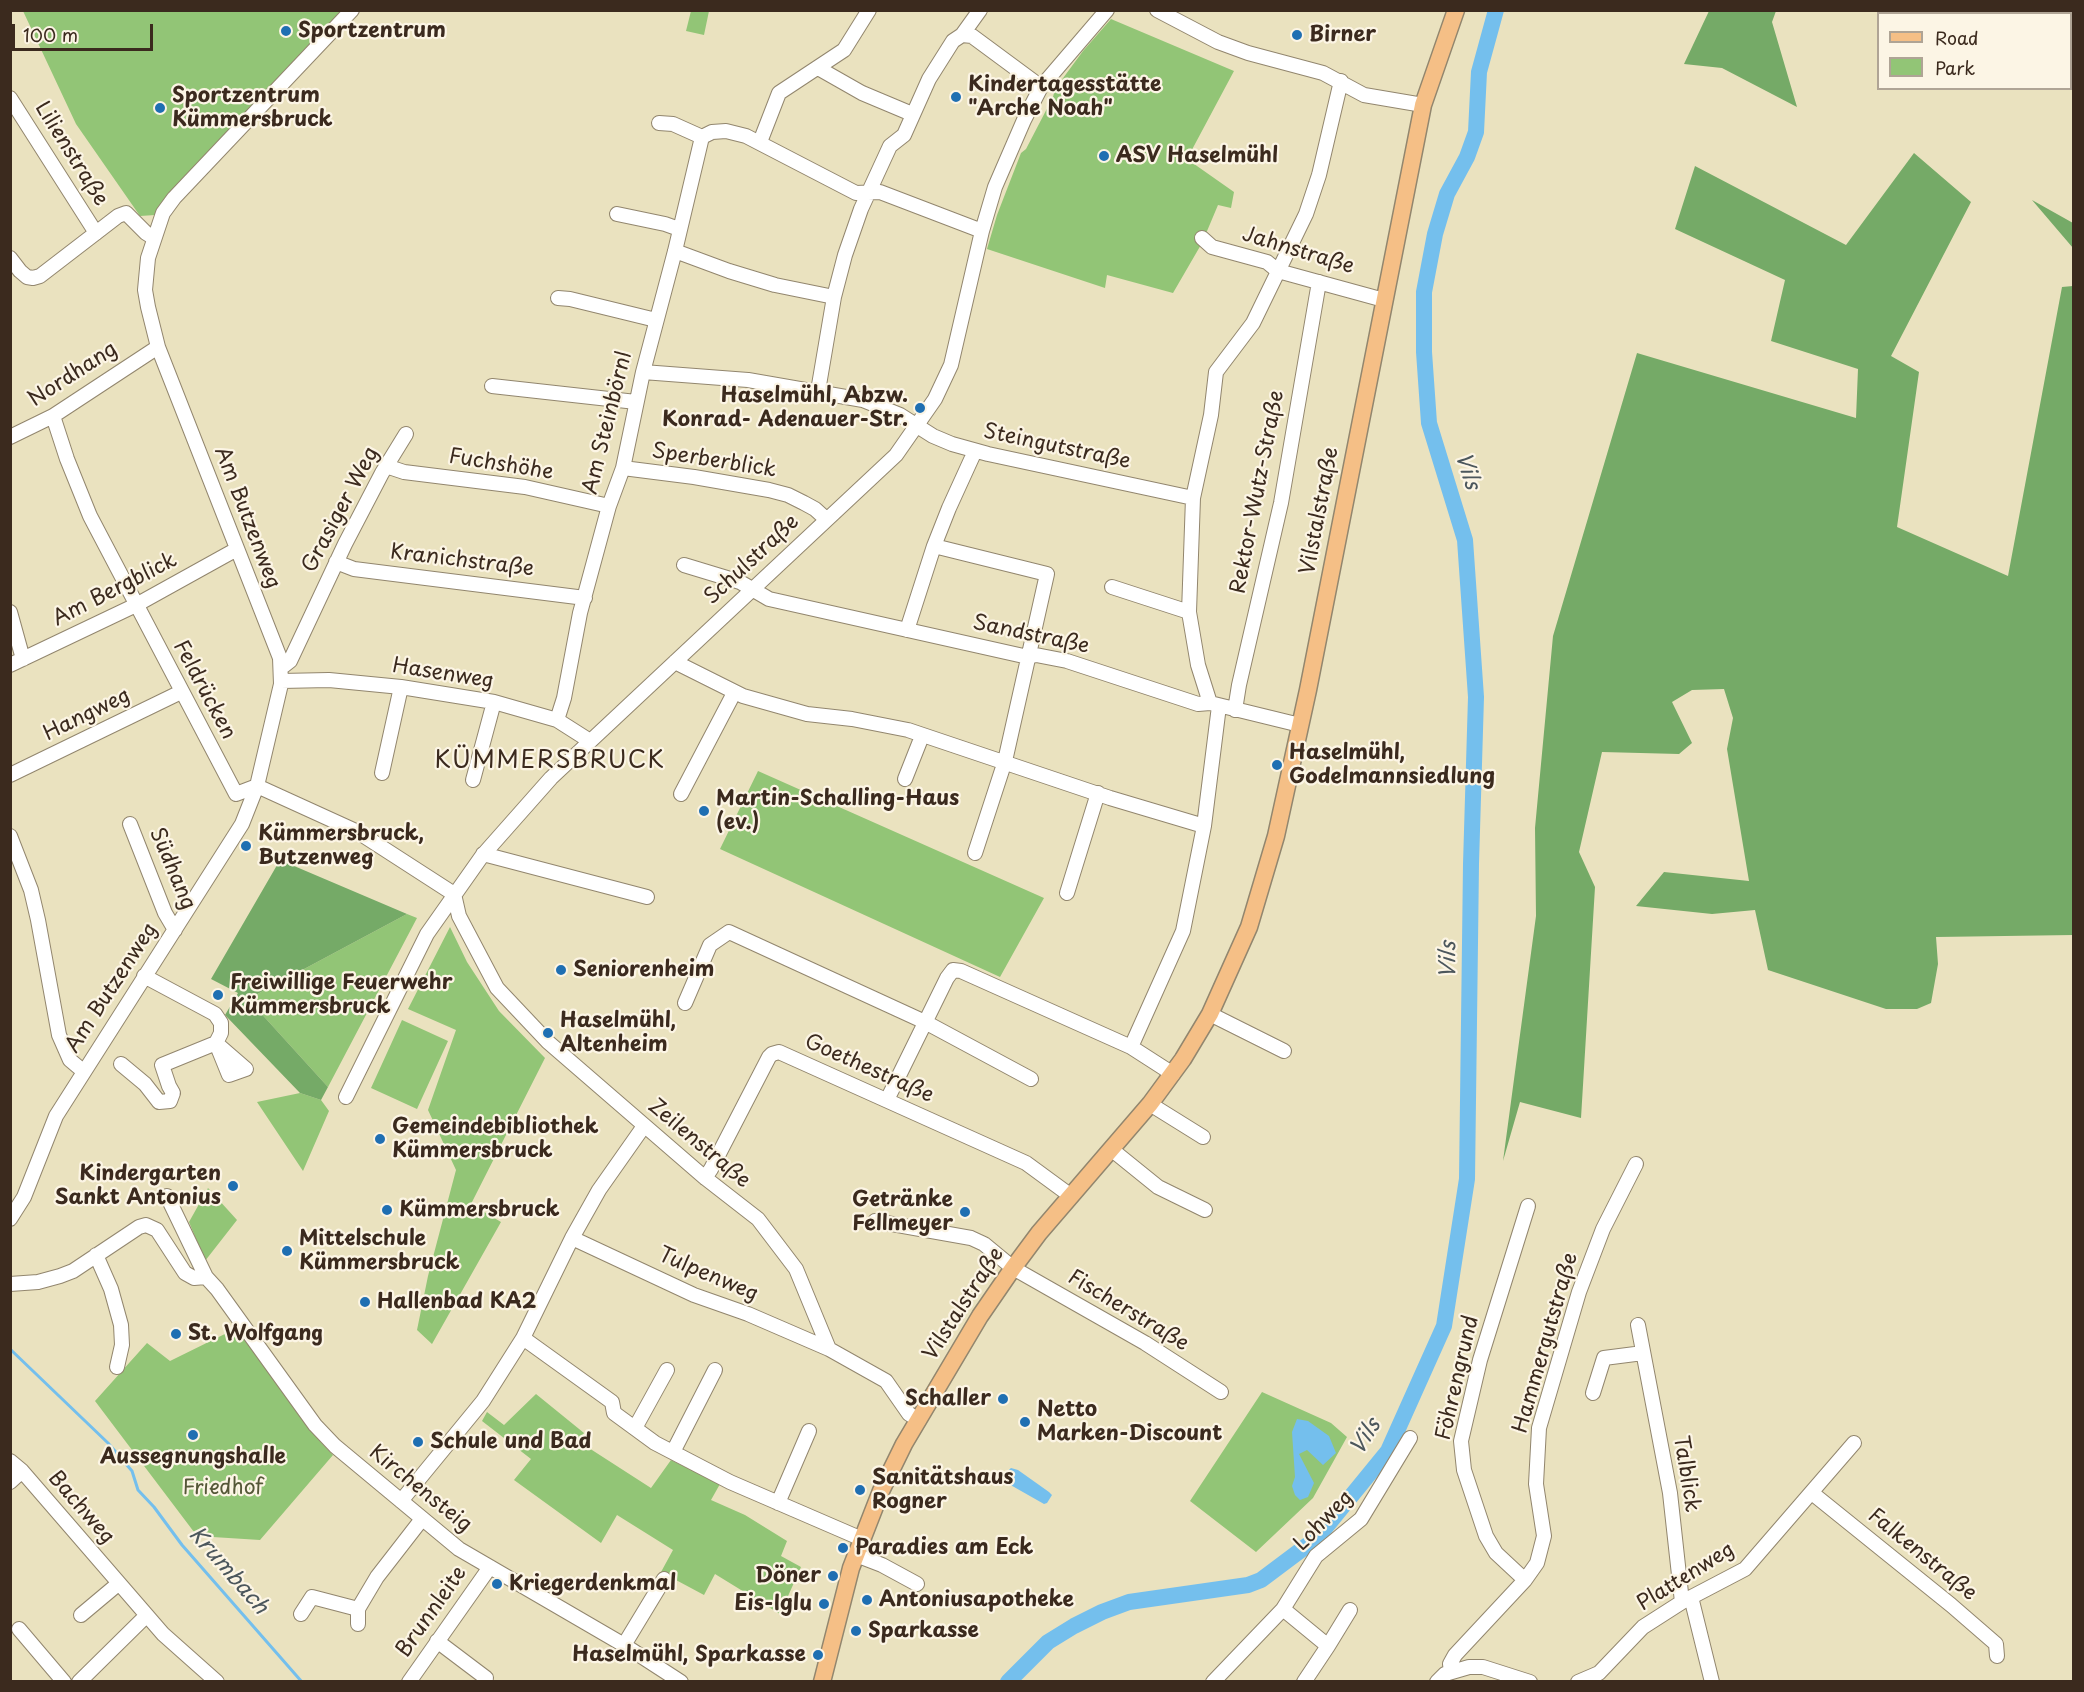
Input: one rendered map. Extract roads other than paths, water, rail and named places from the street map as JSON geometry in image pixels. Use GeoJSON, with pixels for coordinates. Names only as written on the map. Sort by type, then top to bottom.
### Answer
{"type":"FeatureCollection","features":[{"type":"Feature","properties":{"kind":"main road","name":"Vilstalstraße"},"geometry":{"type":"LineString","coordinates":[[822,1682],[832,1636],[859,1547],[881,1491],[919,1419],[980,1316],[1013,1268],[1173,1074],[1210,1014],[1249,927],[1276,836],[1300,725],[1423,105],[1456,10]]}},
{"type":"Feature","properties":{"kind":"street","name":"Am Butzenweg"},"geometry":{"type":"LineString","coordinates":[[10,1219],[24,1197],[56,1116],[242,824],[257,786],[281,674],[280,658],[158,347],[147,307],[145,290],[148,258],[164,213],[182,188],[352,10]]}},
{"type":"Feature","properties":{"kind":"street"},"geometry":{"type":"LineString","coordinates":[[760,142],[779,93],[844,50],[869,10]]}},
{"type":"Feature","properties":{"kind":"street"},"geometry":{"type":"LineString","coordinates":[[818,391],[834,297],[845,255],[869,194],[890,147],[904,135],[929,79],[952,41],[962,35],[980,10]]}},
{"type":"Feature","properties":{"kind":"street","name":"Schulstraße"},"geometry":{"type":"LineString","coordinates":[[346,1097],[427,934],[483,854],[551,778],[896,455],[935,399],[951,365],[982,231],[1006,158],[1041,87],[1107,10]]}},
{"type":"Feature","properties":{"kind":"street"},"geometry":{"type":"LineString","coordinates":[[1158,10],[1218,42],[1248,53],[1323,73],[1365,95],[1423,105]]}},
{"type":"Feature","properties":{"kind":"street"},"geometry":{"type":"LineString","coordinates":[[962,35],[972,36],[1041,87]]}},
{"type":"Feature","properties":{"kind":"street"},"geometry":{"type":"LineString","coordinates":[[818,69],[862,93],[912,114]]}},
{"type":"Feature","properties":{"kind":"street"},"geometry":{"type":"LineString","coordinates":[[1131,1047],[1184,931],[1204,826],[1215,704],[1198,664],[1189,612],[1193,498],[1211,415],[1216,372],[1252,323],[1306,214],[1319,175],[1341,81]]}},
{"type":"Feature","properties":{"kind":"street","name":"Lilienstraße"},"geometry":{"type":"LineString","coordinates":[[10,98],[96,233]]}},
{"type":"Feature","properties":{"kind":"street"},"geometry":{"type":"LineString","coordinates":[[659,123],[674,124],[702,137],[712,132],[726,131],[760,142],[856,193],[880,192],[982,231]]}},
{"type":"Feature","properties":{"kind":"street","name":"Am Steinbörnl"},"geometry":{"type":"LineString","coordinates":[[557,720],[609,506],[623,468],[643,372],[702,137]]}},
{"type":"Feature","properties":{"kind":"street"},"geometry":{"type":"LineString","coordinates":[[10,258],[20,271],[27,277],[33,278],[47,271],[118,216],[126,213],[154,238]]}},
{"type":"Feature","properties":{"kind":"street"},"geometry":{"type":"LineString","coordinates":[[617,213],[679,229]]}},
{"type":"Feature","properties":{"kind":"street","name":"Jahnstraße"},"geometry":{"type":"LineString","coordinates":[[1202,238],[1212,247],[1268,262],[1278,271],[1384,300]]}},
{"type":"Feature","properties":{"kind":"street"},"geometry":{"type":"LineString","coordinates":[[675,251],[729,272],[775,285],[834,297]]}},
{"type":"Feature","properties":{"kind":"street","name":"Rektor-Wutz-Straße"},"geometry":{"type":"LineString","coordinates":[[1235,710],[1281,502],[1319,282]]}},
{"type":"Feature","properties":{"kind":"street"},"geometry":{"type":"LineString","coordinates":[[558,298],[657,320]]}},
{"type":"Feature","properties":{"kind":"street","name":"Nordhang"},"geometry":{"type":"LineString","coordinates":[[10,437],[53,416],[158,347]]}},
{"type":"Feature","properties":{"kind":"street","name":"Steingutstraße"},"geometry":{"type":"LineString","coordinates":[[643,372],[748,381],[863,400],[900,414],[933,436],[975,451],[1193,498]]}},
{"type":"Feature","properties":{"kind":"street"},"geometry":{"type":"LineString","coordinates":[[492,386],[636,402]]}},
{"type":"Feature","properties":{"kind":"street","name":"Feldrücken"},"geometry":{"type":"LineString","coordinates":[[53,416],[86,506],[236,794],[245,816]]}},
{"type":"Feature","properties":{"kind":"street","name":"Grasiger Weg"},"geometry":{"type":"LineString","coordinates":[[281,674],[290,661],[336,562],[386,465],[406,434]]}},
{"type":"Feature","properties":{"kind":"street"},"geometry":{"type":"LineString","coordinates":[[907,630],[934,546],[975,451]]}},
{"type":"Feature","properties":{"kind":"street","name":"Fuchshöhe"},"geometry":{"type":"LineString","coordinates":[[386,465],[404,472],[525,487],[609,506]]}},
{"type":"Feature","properties":{"kind":"street","name":"Sperberblick"},"geometry":{"type":"LineString","coordinates":[[623,468],[770,490],[804,503],[826,519]]}},
{"type":"Feature","properties":{"kind":"street"},"geometry":{"type":"LineString","coordinates":[[934,546],[1047,574],[1005,761],[975,853]]}},
{"type":"Feature","properties":{"kind":"street","name":"Am Bergblick"},"geometry":{"type":"LineString","coordinates":[[17,662],[136,605],[237,549]]}},
{"type":"Feature","properties":{"kind":"street","name":"Kranichstraße"},"geometry":{"type":"LineString","coordinates":[[336,562],[354,569],[585,598]]}},
{"type":"Feature","properties":{"kind":"street","name":"Sandstraße"},"geometry":{"type":"LineString","coordinates":[[684,565],[740,582],[769,599],[1028,657],[1036,655],[1067,661],[1198,704],[1215,704],[1300,725]]}},
{"type":"Feature","properties":{"kind":"street"},"geometry":{"type":"LineString","coordinates":[[1112,587],[1189,612]]}},
{"type":"Feature","properties":{"kind":"street"},"geometry":{"type":"LineString","coordinates":[[10,612],[17,662]]}},
{"type":"Feature","properties":{"kind":"street"},"geometry":{"type":"LineString","coordinates":[[675,662],[734,693],[807,714],[852,719],[908,730],[1204,826]]}},
{"type":"Feature","properties":{"kind":"street","name":"Hasenweg"},"geometry":{"type":"LineString","coordinates":[[281,674],[401,687],[494,702],[557,720],[590,741]]}},
{"type":"Feature","properties":{"kind":"street"},"geometry":{"type":"LineString","coordinates":[[382,773],[401,687]]}},
{"type":"Feature","properties":{"kind":"street","name":"Hangweg"},"geometry":{"type":"LineString","coordinates":[[10,775],[181,692]]}},
{"type":"Feature","properties":{"kind":"street"},"geometry":{"type":"LineString","coordinates":[[681,794],[734,693]]}},
{"type":"Feature","properties":{"kind":"street"},"geometry":{"type":"LineString","coordinates":[[474,780],[494,702]]}},
{"type":"Feature","properties":{"kind":"street"},"geometry":{"type":"LineString","coordinates":[[905,779],[922,736]]}},
{"type":"Feature","properties":{"kind":"street"},"geometry":{"type":"LineString","coordinates":[[236,794],[257,786],[358,832],[454,894]]}},
{"type":"Feature","properties":{"kind":"street"},"geometry":{"type":"LineString","coordinates":[[1067,893],[1098,793]]}},
{"type":"Feature","properties":{"kind":"street","name":"Südhang"},"geometry":{"type":"LineString","coordinates":[[130,824],[165,913],[175,930]]}},
{"type":"Feature","properties":{"kind":"street"},"geometry":{"type":"LineString","coordinates":[[10,836],[31,890],[39,920],[58,1035],[70,1060],[83,1071]]}},
{"type":"Feature","properties":{"kind":"street"},"geometry":{"type":"LineString","coordinates":[[483,854],[647,897]]}},
{"type":"Feature","properties":{"kind":"street","name":"Zeilenstraße"},"geometry":{"type":"LineString","coordinates":[[454,894],[459,916],[497,988],[548,1042],[705,1178],[758,1219],[796,1269],[829,1349]]}},
{"type":"Feature","properties":{"kind":"street"},"geometry":{"type":"LineString","coordinates":[[685,1003],[710,945],[729,932],[925,1022],[1031,1079]]}},
{"type":"Feature","properties":{"kind":"street"},"geometry":{"type":"LineString","coordinates":[[887,1100],[953,970],[961,971],[1131,1047],[1173,1074]]}},
{"type":"Feature","properties":{"kind":"street"},"geometry":{"type":"LineString","coordinates":[[144,976],[219,1017],[222,1029],[216,1043],[162,1065],[145,1084]]}},
{"type":"Feature","properties":{"kind":"street"},"geometry":{"type":"LineString","coordinates":[[1210,1014],[1284,1051]]}},
{"type":"Feature","properties":{"kind":"street","name":"Goethestraße"},"geometry":{"type":"LineString","coordinates":[[705,1178],[772,1054],[779,1053],[1026,1163],[1071,1196]]}},
{"type":"Feature","properties":{"kind":"street"},"geometry":{"type":"LineString","coordinates":[[121,1064],[145,1084],[159,1102],[170,1101],[173,1093],[162,1065]]}},
{"type":"Feature","properties":{"kind":"street"},"geometry":{"type":"LineString","coordinates":[[1150,1104],[1203,1137]]}},
{"type":"Feature","properties":{"kind":"street"},"geometry":{"type":"LineString","coordinates":[[401,1501],[483,1401],[523,1338],[572,1238],[599,1190],[644,1126]]}},
{"type":"Feature","properties":{"kind":"street"},"geometry":{"type":"LineString","coordinates":[[1111,1149],[1158,1187],[1205,1210]]}},
{"type":"Feature","properties":{"kind":"street","name":"Hammergutstraße"},"geometry":{"type":"LineString","coordinates":[[1451,1672],[1450,1664],[1455,1654],[1525,1580],[1538,1563],[1544,1536],[1536,1484],[1539,1428],[1580,1292],[1603,1229],[1636,1164]]}},
{"type":"Feature","properties":{"kind":"street","name":"Kirchensteig"},"geometry":{"type":"LineString","coordinates":[[168,1196],[206,1277],[243,1324],[315,1425],[335,1446],[459,1549],[624,1645],[681,1682]]}},
{"type":"Feature","properties":{"kind":"street","name":"Föhrengrund"},"geometry":{"type":"LineString","coordinates":[[1525,1580],[1496,1553],[1486,1536],[1464,1470],[1461,1441],[1480,1360],[1528,1206]]}},
{"type":"Feature","properties":{"kind":"street","name":"Fischerstraße"},"geometry":{"type":"LineString","coordinates":[[875,1221],[971,1238],[984,1244],[1013,1268],[1144,1343],[1221,1392]]}},
{"type":"Feature","properties":{"kind":"street"},"geometry":{"type":"LineString","coordinates":[[10,1284],[38,1282],[73,1271],[139,1227],[146,1225],[157,1230],[185,1273],[194,1278],[206,1277]]}},
{"type":"Feature","properties":{"kind":"street","name":"Tulpenweg"},"geometry":{"type":"LineString","coordinates":[[572,1238],[694,1295],[748,1314],[829,1349]]}},
{"type":"Feature","properties":{"kind":"street"},"geometry":{"type":"LineString","coordinates":[[96,1255],[106,1275],[122,1326],[122,1345],[117,1367]]}},
{"type":"Feature","properties":{"kind":"street","name":"Talblick"},"geometry":{"type":"LineString","coordinates":[[1638,1325],[1670,1493],[1687,1599],[1712,1682]]}},
{"type":"Feature","properties":{"kind":"street"},"geometry":{"type":"LineString","coordinates":[[523,1338],[612,1402],[614,1413],[655,1443],[730,1482],[778,1503],[859,1547],[882,1565],[917,1584]]}},
{"type":"Feature","properties":{"kind":"street"},"geometry":{"type":"LineString","coordinates":[[829,1349],[886,1381],[909,1414],[919,1419]]}},
{"type":"Feature","properties":{"kind":"street"},"geometry":{"type":"LineString","coordinates":[[1593,1394],[1604,1358],[1643,1353]]}},
{"type":"Feature","properties":{"kind":"street"},"geometry":{"type":"LineString","coordinates":[[635,1428],[667,1370]]}},
{"type":"Feature","properties":{"kind":"street"},"geometry":{"type":"LineString","coordinates":[[673,1452],[715,1370]]}},
{"type":"Feature","properties":{"kind":"street"},"geometry":{"type":"LineString","coordinates":[[778,1503],[809,1431]]}},
{"type":"Feature","properties":{"kind":"street","name":"Lohweg"},"geometry":{"type":"LineString","coordinates":[[1213,1682],[1283,1609],[1316,1556],[1361,1519],[1410,1438]]}},
{"type":"Feature","properties":{"kind":"street","name":"Plattenweg"},"geometry":{"type":"LineString","coordinates":[[1578,1682],[1599,1673],[1643,1627],[1687,1599],[1745,1569],[1854,1443]]}},
{"type":"Feature","properties":{"kind":"street","name":"Bachweg"},"geometry":{"type":"LineString","coordinates":[[10,1461],[163,1634],[217,1682]]}},
{"type":"Feature","properties":{"kind":"street"},"geometry":{"type":"LineString","coordinates":[[10,1482],[21,1471]]}},
{"type":"Feature","properties":{"kind":"street","name":"Falkenstraße"},"geometry":{"type":"LineString","coordinates":[[1812,1493],[1996,1644],[1997,1656]]}},
{"type":"Feature","properties":{"kind":"street"},"geometry":{"type":"LineString","coordinates":[[358,1624],[358,1609],[376,1577],[422,1519]]}},
{"type":"Feature","properties":{"kind":"street","name":"Brunnleite"},"geometry":{"type":"LineString","coordinates":[[409,1682],[490,1567]]}},
{"type":"Feature","properties":{"kind":"street"},"geometry":{"type":"LineString","coordinates":[[624,1645],[664,1579]]}},
{"type":"Feature","properties":{"kind":"street"},"geometry":{"type":"LineString","coordinates":[[81,1615],[118,1584]]}},
{"type":"Feature","properties":{"kind":"street"},"geometry":{"type":"LineString","coordinates":[[301,1614],[312,1598],[358,1609]]}},
{"type":"Feature","properties":{"kind":"street"},"geometry":{"type":"LineString","coordinates":[[1283,1609],[1328,1646]]}},
{"type":"Feature","properties":{"kind":"street"},"geometry":{"type":"LineString","coordinates":[[1304,1682],[1350,1610]]}},
{"type":"Feature","properties":{"kind":"street"},"geometry":{"type":"LineString","coordinates":[[79,1682],[147,1616]]}},
{"type":"Feature","properties":{"kind":"street"},"geometry":{"type":"LineString","coordinates":[[19,1629],[64,1682]]}},
{"type":"Feature","properties":{"kind":"street"},"geometry":{"type":"LineString","coordinates":[[437,1641],[486,1678]]}},
{"type":"Feature","properties":{"kind":"street"},"geometry":{"type":"LineString","coordinates":[[1437,1682],[1451,1672],[1469,1667],[1483,1667],[1530,1682]]}},
{"type":"Feature","properties":{"kind":"water"},"geometry":{"type":"Polygon","coordinates":[[[1297,1419],[1308,1421],[1329,1436],[1336,1453],[1323,1465],[1307,1450],[1299,1454],[1314,1483],[1308,1497],[1300,1500],[1295,1495],[1292,1486],[1295,1477],[1292,1432],[1297,1419]]]}},
{"type":"Feature","properties":{"kind":"water"},"geometry":{"type":"Polygon","coordinates":[[[1011,1468],[1018,1470],[1049,1492],[1052,1495],[1047,1503],[1044,1504],[1007,1483],[1004,1474],[1011,1468]]]}},
{"type":"Feature","properties":{"kind":"waterway","name":"Vils"},"geometry":{"type":"LineString","coordinates":[[1008,1682],[1048,1642],[1102,1612],[1129,1602],[1248,1585],[1261,1580],[1317,1538],[1388,1451],[1444,1326],[1467,1179],[1471,864],[1476,697],[1465,540],[1429,423],[1424,352],[1424,292],[1435,234],[1447,194],[1467,157],[1476,132],[1479,72],[1496,10]]}},
{"type":"Feature","properties":{"kind":"waterway","name":"Krumbach"},"geometry":{"type":"LineString","coordinates":[[10,1349],[108,1443],[132,1471],[138,1490],[154,1507],[182,1545],[302,1682]]}},
{"type":"Feature","properties":{"kind":"place","name":"Sportzentrum"},"geometry":{"type":"Point","coordinates":[286,31]}},
{"type":"Feature","properties":{"kind":"place","name":"Birner"},"geometry":{"type":"Point","coordinates":[1297,35]}},
{"type":"Feature","properties":{"kind":"place","name":"Kindertagesstätte \"Arche Noah\""},"geometry":{"type":"Point","coordinates":[956,97]}},
{"type":"Feature","properties":{"kind":"place","name":"Sportzentrum Kümmersbruck"},"geometry":{"type":"Point","coordinates":[160,108]}},
{"type":"Feature","properties":{"kind":"place","name":"ASV Haselmühl"},"geometry":{"type":"Point","coordinates":[1104,156]}},
{"type":"Feature","properties":{"kind":"place","name":"Haselmühl, Abzw. Konrad- Adenauer-Str."},"geometry":{"type":"Point","coordinates":[920,408]}},
{"type":"Feature","properties":{"kind":"place","name":"Haselmühl, Godelmannsiedlung"},"geometry":{"type":"Point","coordinates":[1277,765]}},
{"type":"Feature","properties":{"kind":"place","name":"Martin-Schalling-Haus (ev.)"},"geometry":{"type":"Point","coordinates":[704,811]}},
{"type":"Feature","properties":{"kind":"place","name":"Kümmersbruck, Butzenweg"},"geometry":{"type":"Point","coordinates":[246,846]}},
{"type":"Feature","properties":{"kind":"place","name":"Seniorenheim"},"geometry":{"type":"Point","coordinates":[561,970]}},
{"type":"Feature","properties":{"kind":"place","name":"Freiwillige Feuerwehr Kümmersbruck"},"geometry":{"type":"Point","coordinates":[218,995]}},
{"type":"Feature","properties":{"kind":"place","name":"Haselmühl, Altenheim"},"geometry":{"type":"Point","coordinates":[548,1033]}},
{"type":"Feature","properties":{"kind":"place","name":"Gemeindebibliothek Kümmersbruck"},"geometry":{"type":"Point","coordinates":[380,1139]}},
{"type":"Feature","properties":{"kind":"place","name":"Kindergarten Sankt Antonius"},"geometry":{"type":"Point","coordinates":[233,1186]}},
{"type":"Feature","properties":{"kind":"place","name":"Kümmersbruck"},"geometry":{"type":"Point","coordinates":[387,1210]}},
{"type":"Feature","properties":{"kind":"place","name":"Getränke Fellmeyer"},"geometry":{"type":"Point","coordinates":[965,1212]}},
{"type":"Feature","properties":{"kind":"place","name":"Mittelschule Kümmersbruck"},"geometry":{"type":"Point","coordinates":[287,1251]}},
{"type":"Feature","properties":{"kind":"place","name":"Hallenbad KA2"},"geometry":{"type":"Point","coordinates":[365,1302]}},
{"type":"Feature","properties":{"kind":"place","name":"St. Wolfgang"},"geometry":{"type":"Point","coordinates":[176,1334]}},
{"type":"Feature","properties":{"kind":"place","name":"Schaller"},"geometry":{"type":"Point","coordinates":[1003,1399]}},
{"type":"Feature","properties":{"kind":"place","name":"Netto Marken-Discount"},"geometry":{"type":"Point","coordinates":[1025,1422]}},
{"type":"Feature","properties":{"kind":"place","name":"Aussegnungshalle"},"geometry":{"type":"Point","coordinates":[193,1435]}},
{"type":"Feature","properties":{"kind":"place","name":"Schule und Bad"},"geometry":{"type":"Point","coordinates":[418,1442]}},
{"type":"Feature","properties":{"kind":"place","name":"Sanitätshaus Rogner"},"geometry":{"type":"Point","coordinates":[860,1490]}},
{"type":"Feature","properties":{"kind":"place","name":"Paradies am Eck"},"geometry":{"type":"Point","coordinates":[843,1548]}},
{"type":"Feature","properties":{"kind":"place","name":"Döner"},"geometry":{"type":"Point","coordinates":[833,1576]}},
{"type":"Feature","properties":{"kind":"place","name":"Kriegerdenkmal"},"geometry":{"type":"Point","coordinates":[497,1584]}},
{"type":"Feature","properties":{"kind":"place","name":"Antoniusapotheke"},"geometry":{"type":"Point","coordinates":[867,1600]}},
{"type":"Feature","properties":{"kind":"place","name":"Eis-Iglu"},"geometry":{"type":"Point","coordinates":[824,1604]}},
{"type":"Feature","properties":{"kind":"place","name":"Sparkasse"},"geometry":{"type":"Point","coordinates":[856,1631]}},
{"type":"Feature","properties":{"kind":"place","name":"Haselmühl, Sparkasse"},"geometry":{"type":"Point","coordinates":[818,1655]}},
{"type":"Feature","properties":{"kind":"district","name":"KÜMMERSBRUCK"},"geometry":{"type":"Point","coordinates":[550,761]}},
{"type":"Feature","properties":{"kind":"park label","name":"Friedhof"},"geometry":{"type":"Point","coordinates":[223,1488]}}]}
